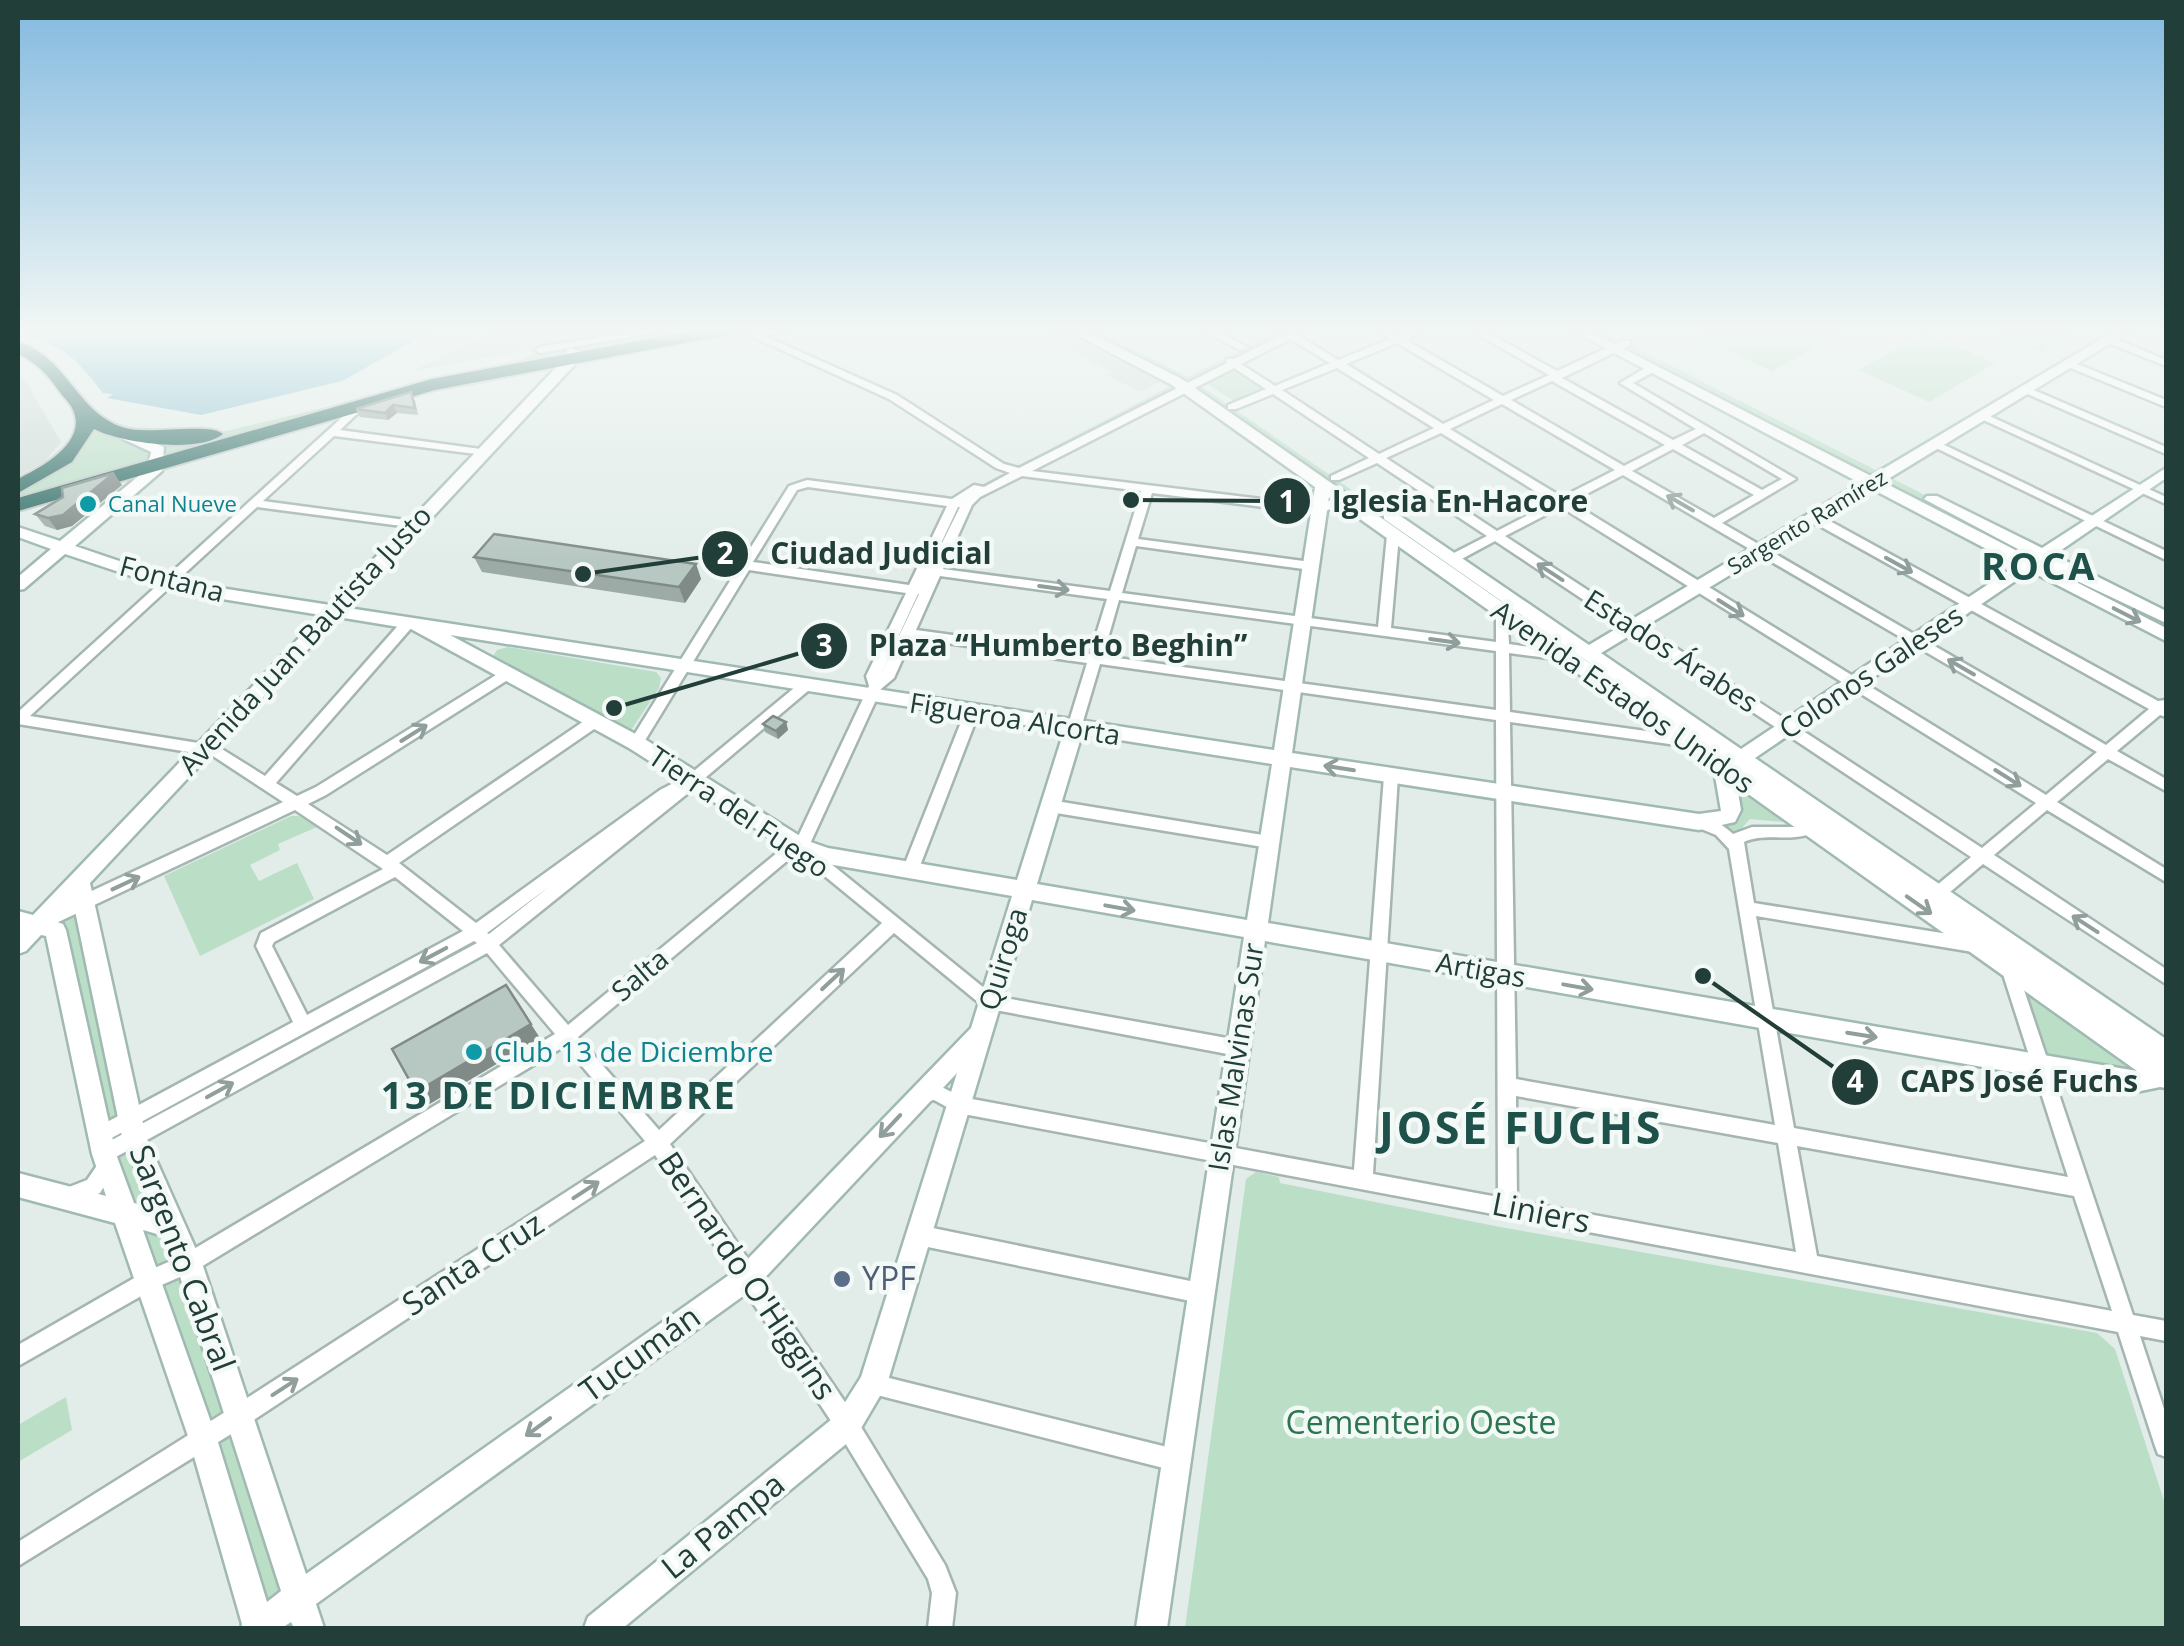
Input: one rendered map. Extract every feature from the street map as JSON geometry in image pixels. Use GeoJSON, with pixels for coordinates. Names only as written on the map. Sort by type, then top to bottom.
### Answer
{"type":"FeatureCollection","features":[{"type":"Feature","properties":{"kind":"highway"},"geometry":{"type":"LineString","coordinates":[[80,406],[102,426],[137,436],[182,437],[292,418]]}},
{"type":"Feature","properties":{"kind":"highway"},"geometry":{"type":"LineString","coordinates":[[18,505],[336,406]]}},
{"type":"Feature","properties":{"kind":"highway"},"geometry":{"type":"LineString","coordinates":[[18,490],[366,406]]}},
{"type":"Feature","properties":{"kind":"highway"},"geometry":{"type":"LineString","coordinates":[[18,490],[75,448],[86,428],[84,411]]}},
{"type":"Feature","properties":{"kind":"street","name":"Avenida Juan Bautista Justo"},"geometry":{"type":"LineString","coordinates":[[18,945],[28,922],[82,892],[202,749],[528,406]]}},
{"type":"Feature","properties":{"kind":"street"},"geometry":{"type":"LineString","coordinates":[[908,406],[1016,472],[1320,510]]}},
{"type":"Feature","properties":{"kind":"street"},"geometry":{"type":"LineString","coordinates":[[636,744],[793,488],[799,484],[961,503],[1143,406]]}},
{"type":"Feature","properties":{"kind":"street","name":"Avenida Estados Unidos"},"geometry":{"type":"LineString","coordinates":[[1219,406],[1333,487],[1452,559],[1588,653],[1732,765],[1809,817],[1937,894],[2165,1068]]}},
{"type":"Feature","properties":{"kind":"street","name":"Estados Árabes"},"geometry":{"type":"LineString","coordinates":[[1297,406],[2166,977]]}},
{"type":"Feature","properties":{"kind":"street"},"geometry":{"type":"LineString","coordinates":[[1404,406],[2166,876]]}},
{"type":"Feature","properties":{"kind":"street"},"geometry":{"type":"LineString","coordinates":[[1333,487],[1378,458],[1493,406]]}},
{"type":"Feature","properties":{"kind":"street"},"geometry":{"type":"LineString","coordinates":[[1511,406],[2166,786]]}},
{"type":"Feature","properties":{"kind":"street"},"geometry":{"type":"LineString","coordinates":[[1606,406],[1763,495]]}},
{"type":"Feature","properties":{"kind":"street"},"geometry":{"type":"LineString","coordinates":[[1664,406],[1790,479],[1713,522]]}},
{"type":"Feature","properties":{"kind":"street"},"geometry":{"type":"LineString","coordinates":[[1727,406],[1878,479]]}},
{"type":"Feature","properties":{"kind":"street"},"geometry":{"type":"LineString","coordinates":[[1733,406],[2037,560],[2166,618]]}},
{"type":"Feature","properties":{"kind":"street","name":"Sargento Ramírez"},"geometry":{"type":"LineString","coordinates":[[1588,653],[2000,406]]}},
{"type":"Feature","properties":{"kind":"street"},"geometry":{"type":"LineString","coordinates":[[2063,406],[2166,451]]}},
{"type":"Feature","properties":{"kind":"street","name":"Avenida Estados Unidos"},"geometry":{"type":"LineString","coordinates":[[1232,407],[1393,535],[1684,741],[1732,765]]}},
{"type":"Feature","properties":{"kind":"street"},"geometry":{"type":"LineString","coordinates":[[18,719],[336,433],[346,412]]}},
{"type":"Feature","properties":{"kind":"street"},"geometry":{"type":"LineString","coordinates":[[1982,416],[2166,501]]}},
{"type":"Feature","properties":{"kind":"street"},"geometry":{"type":"LineString","coordinates":[[18,585],[145,480],[159,458],[148,442],[102,426]]}},
{"type":"Feature","properties":{"kind":"street"},"geometry":{"type":"LineString","coordinates":[[1452,559],[1704,429]]}},
{"type":"Feature","properties":{"kind":"street"},"geometry":{"type":"LineString","coordinates":[[336,433],[484,452]]}},
{"type":"Feature","properties":{"kind":"street"},"geometry":{"type":"LineString","coordinates":[[1936,444],[2166,556]]}},
{"type":"Feature","properties":{"kind":"street","name":"Colonos Galeses"},"geometry":{"type":"LineString","coordinates":[[1732,765],[2166,472]]}},
{"type":"Feature","properties":{"kind":"street","name":"Islas Malvinas Sur"},"geometry":{"type":"LineString","coordinates":[[1151,1628],[1311,566],[1320,510],[1333,487]]}},
{"type":"Feature","properties":{"kind":"street","name":"Quiroga"},"geometry":{"type":"LineString","coordinates":[[848,1424],[873,1384],[1147,488]]}},
{"type":"Feature","properties":{"kind":"street"},"geometry":{"type":"LineString","coordinates":[[873,691],[873,676],[920,591],[961,503]]}},
{"type":"Feature","properties":{"kind":"street"},"geometry":{"type":"LineString","coordinates":[[258,504],[413,525]]}},
{"type":"Feature","properties":{"kind":"street"},"geometry":{"type":"LineString","coordinates":[[1814,518],[2164,708],[1937,894]]}},
{"type":"Feature","properties":{"kind":"street","name":"Fontana"},"geometry":{"type":"LineString","coordinates":[[18,532],[167,584],[331,611]]}},
{"type":"Feature","properties":{"kind":"street"},"geometry":{"type":"LineString","coordinates":[[1384,633],[1393,535]]}},
{"type":"Feature","properties":{"kind":"street"},"geometry":{"type":"LineString","coordinates":[[1131,542],[1311,566]]}},
{"type":"Feature","properties":{"kind":"street"},"geometry":{"type":"LineString","coordinates":[[2037,560],[2166,636]]}},
{"type":"Feature","properties":{"kind":"street"},"geometry":{"type":"LineString","coordinates":[[744,565],[920,591]]}},
{"type":"Feature","properties":{"kind":"street"},"geometry":{"type":"LineString","coordinates":[[930,570],[1566,658],[1588,653]]}},
{"type":"Feature","properties":{"kind":"street"},"geometry":{"type":"LineString","coordinates":[[801,847],[873,691],[886,678],[907,634],[920,591]]}},
{"type":"Feature","properties":{"kind":"street","name":"Figueroa Alcorta"},"geometry":{"type":"LineString","coordinates":[[331,611],[682,668],[804,686],[873,691],[972,712],[1699,822]]}},
{"type":"Feature","properties":{"kind":"street"},"geometry":{"type":"LineString","coordinates":[[1502,612],[1508,1207]]}},
{"type":"Feature","properties":{"kind":"street"},"geometry":{"type":"LineString","coordinates":[[268,782],[412,624]]}},
{"type":"Feature","properties":{"kind":"street","name":"Tierra del Fuego"},"geometry":{"type":"LineString","coordinates":[[412,624],[636,744],[801,847],[990,1002]]}},
{"type":"Feature","properties":{"kind":"street"},"geometry":{"type":"LineString","coordinates":[[907,634],[1684,741]]}},
{"type":"Feature","properties":{"kind":"street"},"geometry":{"type":"LineString","coordinates":[[488,663],[487,655],[493,645],[508,640]]}},
{"type":"Feature","properties":{"kind":"street"},"geometry":{"type":"LineString","coordinates":[[82,892],[299,802],[508,673]]}},
{"type":"Feature","properties":{"kind":"street"},"geometry":{"type":"LineString","coordinates":[[132,1128],[482,938],[674,800],[691,781],[804,686]]}},
{"type":"Feature","properties":{"kind":"street"},"geometry":{"type":"LineString","coordinates":[[910,871],[972,712]]}},
{"type":"Feature","properties":{"kind":"street","name":"Bernardo O'Higgins"},"geometry":{"type":"LineString","coordinates":[[18,719],[216,752],[299,802],[391,866],[482,938],[658,1143],[848,1424],[937,1573],[944,1593],[940,1628]]}},
{"type":"Feature","properties":{"kind":"street"},"geometry":{"type":"LineString","coordinates":[[303,1025],[264,946],[267,938],[391,866],[595,721]]}},
{"type":"Feature","properties":{"kind":"street"},"geometry":{"type":"LineString","coordinates":[[1699,822],[1730,814],[1732,765]]}},
{"type":"Feature","properties":{"kind":"street"},"geometry":{"type":"LineString","coordinates":[[1363,1179],[1391,776]]}},
{"type":"Feature","properties":{"kind":"street"},"geometry":{"type":"LineString","coordinates":[[1050,806],[1269,842]]}},
{"type":"Feature","properties":{"kind":"street"},"geometry":{"type":"LineString","coordinates":[[1808,1263],[1736,847],[1740,836],[1753,831],[1793,835],[1809,817]]}},
{"type":"Feature","properties":{"kind":"street","name":"Avenida Estados Unidos"},"geometry":{"type":"LineString","coordinates":[[1809,817],[1977,946],[2165,1068]]}},
{"type":"Feature","properties":{"kind":"street"},"geometry":{"type":"LineString","coordinates":[[1699,822],[1718,829],[1736,847]]}},
{"type":"Feature","properties":{"kind":"street","name":"Artigas"},"geometry":{"type":"LineString","coordinates":[[801,847],[828,856],[1024,892],[2131,1082],[2151,1080],[2165,1068]]}},
{"type":"Feature","properties":{"kind":"street","name":"Salta"},"geometry":{"type":"LineString","coordinates":[[18,1356],[150,1280],[188,1263],[568,1036],[782,856],[801,847]]}},
{"type":"Feature","properties":{"kind":"street","name":"Sargento Cabral"},"geometry":{"type":"LineString","coordinates":[[82,892],[132,1128],[188,1263],[309,1628]]}},
{"type":"Feature","properties":{"kind":"street"},"geometry":{"type":"LineString","coordinates":[[1747,908],[1977,946]]}},
{"type":"Feature","properties":{"kind":"street","name":"Sargento Cabral"},"geometry":{"type":"LineString","coordinates":[[28,922],[56,930],[104,1151],[202,1439],[258,1628]]}},
{"type":"Feature","properties":{"kind":"street","name":"Santa Cruz"},"geometry":{"type":"LineString","coordinates":[[18,1555],[658,1143],[892,924]]}},
{"type":"Feature","properties":{"kind":"street"},"geometry":{"type":"LineString","coordinates":[[65,1196],[93,1187],[104,1176],[104,1151],[132,1128],[303,1025],[482,938]]}},
{"type":"Feature","properties":{"kind":"street"},"geometry":{"type":"LineString","coordinates":[[2009,968],[2166,1446]]}},
{"type":"Feature","properties":{"kind":"street"},"geometry":{"type":"LineString","coordinates":[[990,1002],[1238,1048]]}},
{"type":"Feature","properties":{"kind":"street","name":"Tucumán"},"geometry":{"type":"LineString","coordinates":[[258,1628],[748,1277],[981,1030]]}},
{"type":"Feature","properties":{"kind":"street"},"geometry":{"type":"LineString","coordinates":[[1507,1086],[2081,1188]]}},
{"type":"Feature","properties":{"kind":"street","name":"Liniers"},"geometry":{"type":"LineString","coordinates":[[920,1094],[936,1092],[958,1105],[2166,1331]]}},
{"type":"Feature","properties":{"kind":"street"},"geometry":{"type":"LineString","coordinates":[[18,1185],[170,1225]]}},
{"type":"Feature","properties":{"kind":"street"},"geometry":{"type":"LineString","coordinates":[[918,1236],[1200,1294]]}},
{"type":"Feature","properties":{"kind":"street"},"geometry":{"type":"LineString","coordinates":[[873,1384],[1175,1460]]}},
{"type":"Feature","properties":{"kind":"street","name":"La Pampa"},"geometry":{"type":"LineString","coordinates":[[598,1628],[848,1424]]}},
{"type":"Feature","properties":{"kind":"shaded area"},"geometry":{"type":"Polygon","coordinates":[[[18,406],[40,406],[61,442],[45,461],[18,476],[18,406]]]}},
{"type":"Feature","properties":{"kind":"green space"},"geometry":{"type":"Polygon","coordinates":[[[332,406],[370,406],[18,505],[18,487],[32,480],[86,428],[213,434],[332,406]]]}},
{"type":"Feature","properties":{"kind":"green space"},"geometry":{"type":"Polygon","coordinates":[[[1132,406],[1154,406],[976,495],[876,686],[960,496],[1132,406]]]}},
{"type":"Feature","properties":{"kind":"green space"},"geometry":{"type":"Polygon","coordinates":[[[1211,406],[1230,406],[2166,1052],[2166,1078],[2157,1071],[2131,1082],[2042,1065],[2010,970],[1211,406]]]}},
{"type":"Feature","properties":{"kind":"green space"},"geometry":{"type":"Polygon","coordinates":[[[1723,406],[1750,406],[2166,618],[2166,635],[1723,406]]]}},
{"type":"Feature","properties":{"kind":"green space"},"geometry":{"type":"Polygon","coordinates":[[[508,647],[656,672],[661,678],[659,688],[630,732],[492,658],[497,650],[508,647]]]}},
{"type":"Feature","properties":{"kind":"green space"},"geometry":{"type":"Polygon","coordinates":[[[1739,785],[1784,822],[1750,819],[1734,837],[1715,823],[1733,787],[1739,785]]]}},
{"type":"Feature","properties":{"kind":"green space"},"geometry":{"type":"Polygon","coordinates":[[[665,794],[489,944],[135,1137],[309,1628],[259,1628],[150,1280],[56,930],[38,924],[79,881],[129,1118],[476,932],[665,794]]]}},
{"type":"Feature","properties":{"kind":"green space"},"geometry":{"type":"Polygon","coordinates":[[[291,816],[299,816],[317,827],[278,844],[280,850],[250,865],[259,881],[297,863],[314,899],[200,956],[164,876],[291,816]]]}},
{"type":"Feature","properties":{"kind":"green space","name":"Cementerio Oeste"},"geometry":{"type":"Polygon","coordinates":[[[1256,1172],[1279,1177],[1280,1183],[1500,1227],[2097,1333],[2115,1349],[2166,1507],[2166,1628],[1185,1628],[1246,1179],[1256,1172]]]}},
{"type":"Feature","properties":{"kind":"green space"},"geometry":{"type":"Polygon","coordinates":[[[66,1397],[72,1430],[18,1462],[18,1425],[66,1397]]]}},
{"type":"Feature","properties":{"kind":"water"},"geometry":{"type":"Polygon","coordinates":[[[150,406],[239,406],[201,415],[150,406]]]}},
{"type":"Feature","properties":{"kind":"building"},"geometry":{"type":"Polygon","coordinates":[[[366,406],[392,406],[385,413],[356,409],[366,406]]]}},
{"type":"Feature","properties":{"kind":"building"},"geometry":{"type":"Polygon","coordinates":[[[114,473],[63,515],[48,518],[35,514],[63,497],[62,488],[114,473]]]}},
{"type":"Feature","properties":{"kind":"building"},"geometry":{"type":"Polygon","coordinates":[[[494,534],[696,564],[679,587],[474,557],[494,534]]]}},
{"type":"Feature","properties":{"kind":"building"},"geometry":{"type":"Polygon","coordinates":[[[773,716],[786,722],[776,731],[763,724],[773,716]]]}},
{"type":"Feature","properties":{"kind":"building"},"geometry":{"type":"Polygon","coordinates":[[[506,985],[531,1024],[416,1092],[392,1049],[506,985]]]}},
{"type":"Feature","properties":{"kind":"place","name":"Iglesia En-Hacore"},"geometry":{"type":"Point","coordinates":[1131,500]}},
{"type":"Feature","properties":{"kind":"place","name":"Canal Nueve"},"geometry":{"type":"Point","coordinates":[88,504]}},
{"type":"Feature","properties":{"kind":"place","name":"Ciudad Judicial"},"geometry":{"type":"Point","coordinates":[583,574]}},
{"type":"Feature","properties":{"kind":"place","name":"Plaza “Humberto Beghin”"},"geometry":{"type":"Point","coordinates":[614,708]}},
{"type":"Feature","properties":{"kind":"place","name":"CAPS José Fuchs"},"geometry":{"type":"Point","coordinates":[1703,976]}},
{"type":"Feature","properties":{"kind":"place","name":"Club 13 de Diciembre"},"geometry":{"type":"Point","coordinates":[474,1052]}},
{"type":"Feature","properties":{"kind":"place","name":"YPF"},"geometry":{"type":"Point","coordinates":[842,1279]}},
{"type":"Feature","properties":{"kind":"district","name":"ROCA"},"geometry":{"type":"Point","coordinates":[2039,567]}},
{"type":"Feature","properties":{"kind":"district","name":"13 DE DICIEMBRE"},"geometry":{"type":"Point","coordinates":[559,1096]}},
{"type":"Feature","properties":{"kind":"district","name":"JOSÉ FUCHS"},"geometry":{"type":"Point","coordinates":[1521,1128]}}]}
